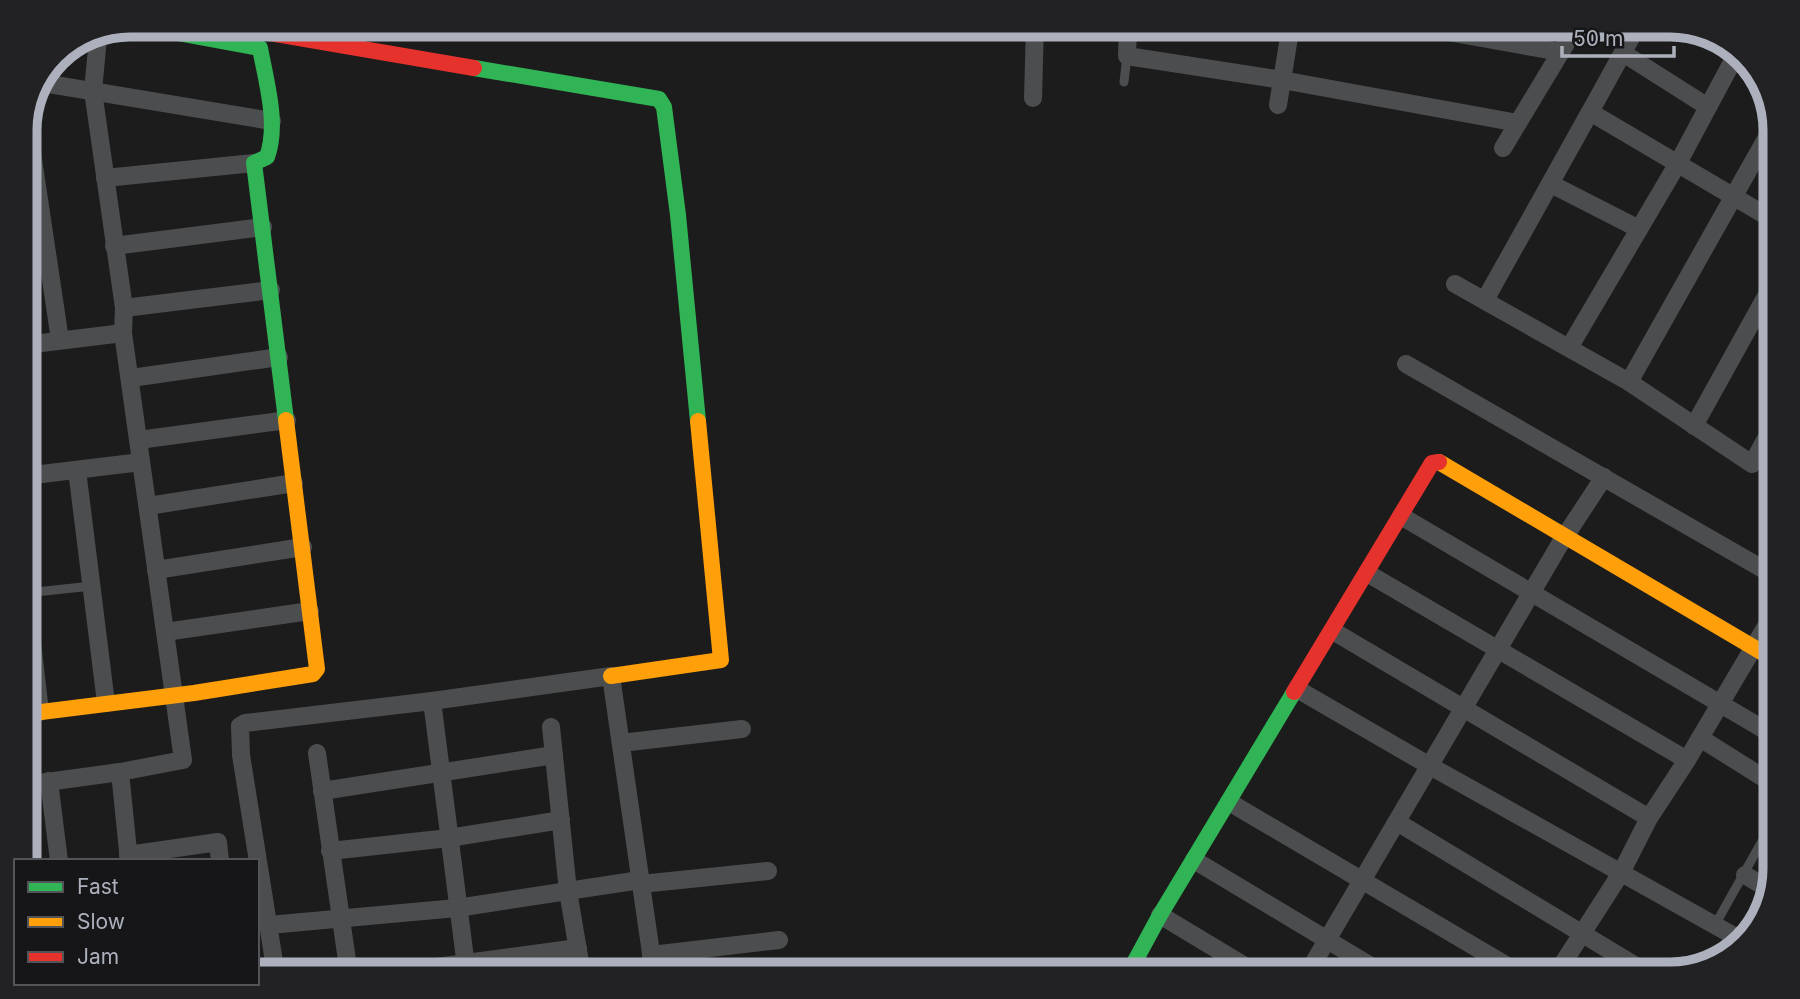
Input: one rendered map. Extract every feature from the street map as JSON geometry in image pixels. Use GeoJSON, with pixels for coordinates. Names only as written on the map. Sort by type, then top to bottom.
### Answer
{"type":"FeatureCollection","features":[{"type":"Feature","properties":{"kind":"street"},"geometry":{"type":"LineString","coordinates":[[105,178],[254,163],[265,159],[269,154],[272,121],[260,48],[202,37]]}},
{"type":"Feature","properties":{"kind":"street"},"geometry":{"type":"LineString","coordinates":[[258,859],[241,755],[240,726],[721,660],[678,215],[664,107],[659,99],[299,37]]}},
{"type":"Feature","properties":{"kind":"street"},"geometry":{"type":"LineString","coordinates":[[1032,98],[1034,37]]}},
{"type":"Feature","properties":{"kind":"street"},"geometry":{"type":"LineString","coordinates":[[1128,37],[1127,56],[1282,80],[1518,123]]}},
{"type":"Feature","properties":{"kind":"street"},"geometry":{"type":"LineString","coordinates":[[1278,105],[1289,37]]}},
{"type":"Feature","properties":{"kind":"street"},"geometry":{"type":"LineString","coordinates":[[1479,37],[1560,52]]}},
{"type":"Feature","properties":{"kind":"street"},"geometry":{"type":"LineString","coordinates":[[1503,148],[1569,37]]}},
{"type":"Feature","properties":{"kind":"street"},"geometry":{"type":"LineString","coordinates":[[1485,300],[1631,37]]}},
{"type":"Feature","properties":{"kind":"street"},"geometry":{"type":"LineString","coordinates":[[37,783],[183,760],[123,333],[124,308],[93,91],[98,43]]}},
{"type":"Feature","properties":{"kind":"street"},"geometry":{"type":"LineString","coordinates":[[1623,52],[1708,107]]}},
{"type":"Feature","properties":{"kind":"street"},"geometry":{"type":"LineString","coordinates":[[1569,348],[1678,163],[1733,61]]}},
{"type":"Feature","properties":{"kind":"street"},"geometry":{"type":"LineString","coordinates":[[49,84],[272,121]]}},
{"type":"Feature","properties":{"kind":"street"},"geometry":{"type":"LineString","coordinates":[[1590,112],[1763,214]]}},
{"type":"Feature","properties":{"kind":"street"},"geometry":{"type":"LineString","coordinates":[[1629,382],[1763,144]]}},
{"type":"Feature","properties":{"kind":"street"},"geometry":{"type":"LineString","coordinates":[[37,712],[315,673],[317,669],[254,163]]}},
{"type":"Feature","properties":{"kind":"street"},"geometry":{"type":"LineString","coordinates":[[1551,184],[1639,229]]}},
{"type":"Feature","properties":{"kind":"street"},"geometry":{"type":"LineString","coordinates":[[37,185],[60,340]]}},
{"type":"Feature","properties":{"kind":"street"},"geometry":{"type":"LineString","coordinates":[[114,246],[262,227]]}},
{"type":"Feature","properties":{"kind":"street"},"geometry":{"type":"LineString","coordinates":[[1455,284],[1629,382],[1752,464],[1763,444]]}},
{"type":"Feature","properties":{"kind":"street"},"geometry":{"type":"LineString","coordinates":[[124,308],[271,290]]}},
{"type":"Feature","properties":{"kind":"street"},"geometry":{"type":"LineString","coordinates":[[1694,426],[1763,302]]}},
{"type":"Feature","properties":{"kind":"street"},"geometry":{"type":"LineString","coordinates":[[37,343],[123,333]]}},
{"type":"Feature","properties":{"kind":"street"},"geometry":{"type":"LineString","coordinates":[[131,378],[279,357]]}},
{"type":"Feature","properties":{"kind":"street"},"geometry":{"type":"LineString","coordinates":[[1406,364],[1763,569]]}},
{"type":"Feature","properties":{"kind":"street"},"geometry":{"type":"LineString","coordinates":[[139,440],[287,420]]}},
{"type":"Feature","properties":{"kind":"street"},"geometry":{"type":"LineString","coordinates":[[1135,962],[1160,915],[1432,463],[1437,461],[1763,653]]}},
{"type":"Feature","properties":{"kind":"street"},"geometry":{"type":"LineString","coordinates":[[37,475],[141,462]]}},
{"type":"Feature","properties":{"kind":"street"},"geometry":{"type":"LineString","coordinates":[[77,470],[106,704]]}},
{"type":"Feature","properties":{"kind":"street"},"geometry":{"type":"LineString","coordinates":[[1315,962],[1565,536],[1604,477]]}},
{"type":"Feature","properties":{"kind":"street"},"geometry":{"type":"LineString","coordinates":[[148,506],[295,483]]}},
{"type":"Feature","properties":{"kind":"street"},"geometry":{"type":"LineString","coordinates":[[1401,516],[1763,729]]}},
{"type":"Feature","properties":{"kind":"street"},"geometry":{"type":"LineString","coordinates":[[156,570],[303,547]]}},
{"type":"Feature","properties":{"kind":"street"},"geometry":{"type":"LineString","coordinates":[[1367,573],[1687,761]]}},
{"type":"Feature","properties":{"kind":"street"},"geometry":{"type":"LineString","coordinates":[[166,632],[310,611]]}},
{"type":"Feature","properties":{"kind":"street"},"geometry":{"type":"LineString","coordinates":[[1333,631],[1649,818]]}},
{"type":"Feature","properties":{"kind":"street"},"geometry":{"type":"LineString","coordinates":[[1565,962],[1621,873],[1649,818],[1687,761],[1763,632]]}},
{"type":"Feature","properties":{"kind":"street"},"geometry":{"type":"LineString","coordinates":[[611,676],[652,962]]}},
{"type":"Feature","properties":{"kind":"street"},"geometry":{"type":"LineString","coordinates":[[1297,689],[1735,936]]}},
{"type":"Feature","properties":{"kind":"street"},"geometry":{"type":"LineString","coordinates":[[432,701],[465,962]]}},
{"type":"Feature","properties":{"kind":"street"},"geometry":{"type":"LineString","coordinates":[[551,727],[568,891],[580,962]]}},
{"type":"Feature","properties":{"kind":"street"},"geometry":{"type":"LineString","coordinates":[[621,743],[742,730]]}},
{"type":"Feature","properties":{"kind":"street"},"geometry":{"type":"LineString","coordinates":[[1700,737],[1763,777]]}},
{"type":"Feature","properties":{"kind":"street"},"geometry":{"type":"LineString","coordinates":[[317,753],[347,962]]}},
{"type":"Feature","properties":{"kind":"street"},"geometry":{"type":"LineString","coordinates":[[321,791],[554,755]]}},
{"type":"Feature","properties":{"kind":"street"},"geometry":{"type":"LineString","coordinates":[[120,772],[128,858],[218,842],[220,859]]}},
{"type":"Feature","properties":{"kind":"street"},"geometry":{"type":"LineString","coordinates":[[49,781],[60,859]]}},
{"type":"Feature","properties":{"kind":"street"},"geometry":{"type":"LineString","coordinates":[[1228,802],[1499,962]]}},
{"type":"Feature","properties":{"kind":"street"},"geometry":{"type":"LineString","coordinates":[[330,851],[449,838],[561,820]]}},
{"type":"Feature","properties":{"kind":"street"},"geometry":{"type":"LineString","coordinates":[[1397,822],[1628,962]]}},
{"type":"Feature","properties":{"kind":"street"},"geometry":{"type":"LineString","coordinates":[[1194,860],[1363,962]]}},
{"type":"Feature","properties":{"kind":"street"},"geometry":{"type":"LineString","coordinates":[[259,864],[274,962]]}},
{"type":"Feature","properties":{"kind":"street"},"geometry":{"type":"LineString","coordinates":[[269,925],[457,908],[640,882],[768,871]]}},
{"type":"Feature","properties":{"kind":"street"},"geometry":{"type":"LineString","coordinates":[[1745,875],[1762,885]]}},
{"type":"Feature","properties":{"kind":"street"},"geometry":{"type":"LineString","coordinates":[[1160,915],[1237,962]]}},
{"type":"Feature","properties":{"kind":"street"},"geometry":{"type":"LineString","coordinates":[[651,955],[779,940]]}},
{"type":"Feature","properties":{"kind":"street"},"geometry":{"type":"LineString","coordinates":[[507,962],[578,948]]}},
{"type":"Feature","properties":{"kind":"lane"},"geometry":{"type":"LineString","coordinates":[[1124,82],[1127,56]]}},
{"type":"Feature","properties":{"kind":"lane"},"geometry":{"type":"LineString","coordinates":[[37,587],[92,586]]}},
{"type":"Feature","properties":{"kind":"lane"},"geometry":{"type":"LineString","coordinates":[[1715,925],[1763,842]]}},
{"type":"Feature","properties":{"kind":"traffic: fast"},"geometry":{"type":"LineString","coordinates":[[200,37],[260,48],[272,131],[267,157],[254,163],[286,420]]}},
{"type":"Feature","properties":{"kind":"traffic: fast"},"geometry":{"type":"LineString","coordinates":[[474,68],[659,99],[664,107],[678,215],[698,421]]}},
{"type":"Feature","properties":{"kind":"traffic: fast"},"geometry":{"type":"LineString","coordinates":[[1135,962],[1294,692]]}},
{"type":"Feature","properties":{"kind":"traffic: slow"},"geometry":{"type":"LineString","coordinates":[[37,713],[194,693],[313,674],[317,669],[286,420]]}},
{"type":"Feature","properties":{"kind":"traffic: slow"},"geometry":{"type":"LineString","coordinates":[[611,676],[721,660],[698,421]]}},
{"type":"Feature","properties":{"kind":"traffic: slow"},"geometry":{"type":"LineString","coordinates":[[1439,462],[1763,653]]}},
{"type":"Feature","properties":{"kind":"traffic: jam"},"geometry":{"type":"LineString","coordinates":[[293,37],[474,68]]}},
{"type":"Feature","properties":{"kind":"traffic: jam"},"geometry":{"type":"LineString","coordinates":[[1294,692],[1432,463],[1439,462]]}}]}
